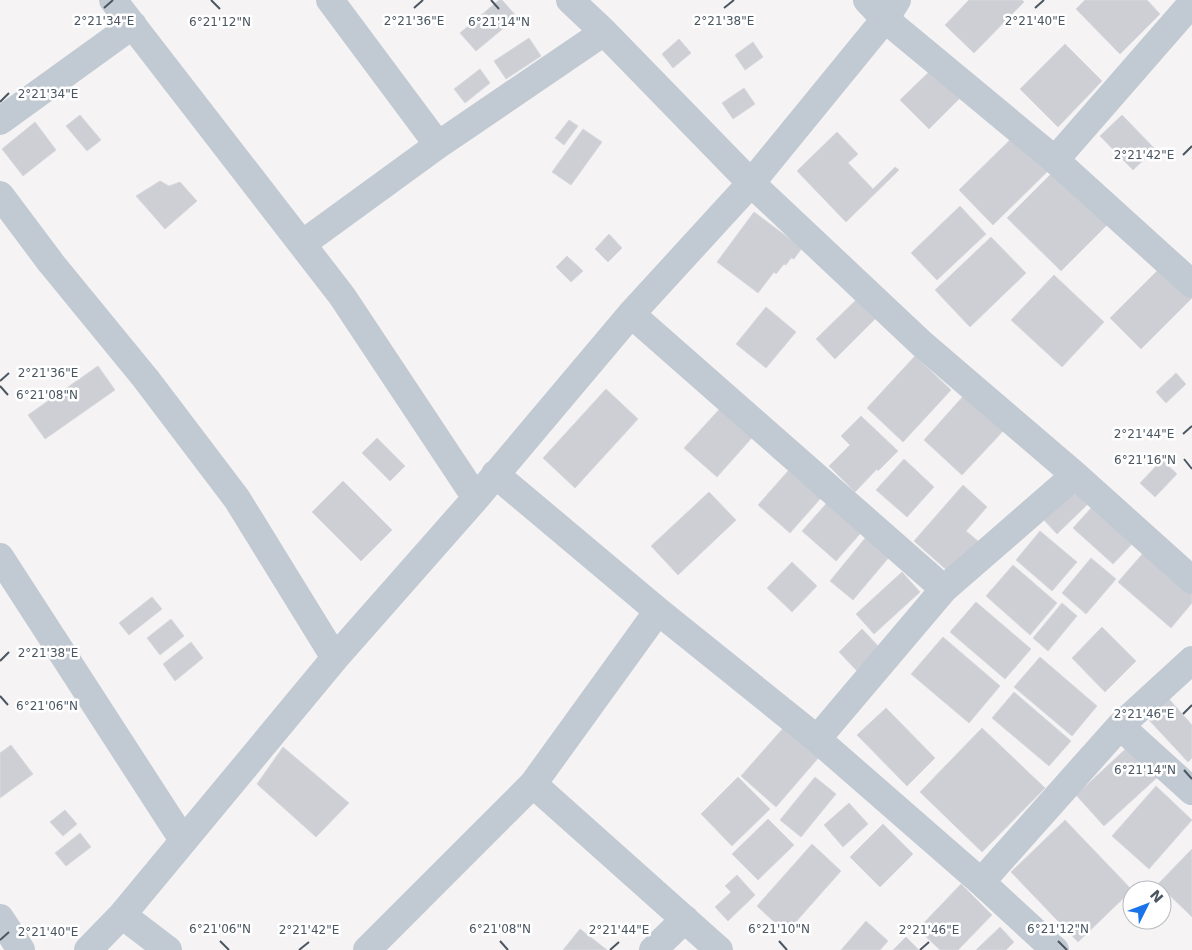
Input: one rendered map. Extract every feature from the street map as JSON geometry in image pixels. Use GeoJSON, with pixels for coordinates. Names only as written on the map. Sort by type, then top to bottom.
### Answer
{"type":"FeatureCollection","features":[{"type":"Feature","properties":{"kind":"street"},"geometry":{"type":"LineString","coordinates":[[114,0],[342,296],[476,498]]}},
{"type":"Feature","properties":{"kind":"street"},"geometry":{"type":"LineString","coordinates":[[330,0],[438,145]]}},
{"type":"Feature","properties":{"kind":"street"},"geometry":{"type":"LineString","coordinates":[[570,0],[604,32],[751,183],[922,344],[1076,475],[1192,580]]}},
{"type":"Feature","properties":{"kind":"street"},"geometry":{"type":"LineString","coordinates":[[1055,160],[1192,3]]}},
{"type":"Feature","properties":{"kind":"street"},"geometry":{"type":"LineString","coordinates":[[88,950],[122,915],[335,658],[476,498],[631,314],[751,183],[883,6],[1192,284]]}},
{"type":"Feature","properties":{"kind":"street"},"geometry":{"type":"LineString","coordinates":[[0,121],[133,25]]}},
{"type":"Feature","properties":{"kind":"street"},"geometry":{"type":"LineString","coordinates":[[302,244],[438,145],[604,32]]}},
{"type":"Feature","properties":{"kind":"street"},"geometry":{"type":"LineString","coordinates":[[0,195],[51,263],[146,379],[237,499],[335,658]]}},
{"type":"Feature","properties":{"kind":"street"},"geometry":{"type":"LineString","coordinates":[[631,314],[944,589]]}},
{"type":"Feature","properties":{"kind":"street"},"geometry":{"type":"LineString","coordinates":[[495,474],[658,612],[817,740],[982,882],[1055,950]]}},
{"type":"Feature","properties":{"kind":"street"},"geometry":{"type":"LineString","coordinates":[[817,740],[944,589],[1076,475]]}},
{"type":"Feature","properties":{"kind":"street"},"geometry":{"type":"LineString","coordinates":[[0,557],[183,840]]}},
{"type":"Feature","properties":{"kind":"street"},"geometry":{"type":"LineString","coordinates":[[366,950],[533,784],[658,612]]}},
{"type":"Feature","properties":{"kind":"street"},"geometry":{"type":"LineString","coordinates":[[982,882],[1120,726],[1192,660]]}},
{"type":"Feature","properties":{"kind":"street"},"geometry":{"type":"LineString","coordinates":[[1120,726],[1192,791]]}},
{"type":"Feature","properties":{"kind":"street"},"geometry":{"type":"LineString","coordinates":[[533,784],[719,950]]}},
{"type":"Feature","properties":{"kind":"street"},"geometry":{"type":"LineString","coordinates":[[122,915],[168,950]]}},
{"type":"Feature","properties":{"kind":"street"},"geometry":{"type":"LineString","coordinates":[[0,918],[21,950]]}},
{"type":"Feature","properties":{"kind":"street"},"geometry":{"type":"LineString","coordinates":[[653,950],[685,919]]}},
{"type":"Feature","properties":{"kind":"building"},"geometry":{"type":"Polygon","coordinates":[[[499,0],[502,0],[517,17],[476,51],[460,33],[499,0]]]}},
{"type":"Feature","properties":{"kind":"building"},"geometry":{"type":"Polygon","coordinates":[[[969,0],[1022,0],[1024,2],[974,53],[945,25],[969,0]]]}},
{"type":"Feature","properties":{"kind":"building"},"geometry":{"type":"Polygon","coordinates":[[[1085,0],[1147,0],[1160,14],[1120,54],[1076,9],[1085,0]]]}},
{"type":"Feature","properties":{"kind":"building"},"geometry":{"type":"Polygon","coordinates":[[[529,38],[541,56],[506,79],[494,61],[529,38]]]}},
{"type":"Feature","properties":{"kind":"building"},"geometry":{"type":"Polygon","coordinates":[[[679,39],[691,53],[673,68],[662,54],[679,39]]]}},
{"type":"Feature","properties":{"kind":"building"},"geometry":{"type":"Polygon","coordinates":[[[753,42],[763,57],[745,70],[735,55],[753,42]]]}},
{"type":"Feature","properties":{"kind":"building"},"geometry":{"type":"Polygon","coordinates":[[[1065,44],[1102,81],[1058,127],[1020,89],[1065,44]]]}},
{"type":"Feature","properties":{"kind":"building"},"geometry":{"type":"Polygon","coordinates":[[[934,67],[962,96],[929,129],[900,100],[934,67]]]}},
{"type":"Feature","properties":{"kind":"building"},"geometry":{"type":"Polygon","coordinates":[[[480,69],[490,83],[465,103],[454,89],[480,69]]]}},
{"type":"Feature","properties":{"kind":"building"},"geometry":{"type":"Polygon","coordinates":[[[744,88],[755,104],[733,119],[722,103],[744,88]]]}},
{"type":"Feature","properties":{"kind":"building"},"geometry":{"type":"Polygon","coordinates":[[[80,115],[101,140],[87,151],[66,126],[80,115]]]}},
{"type":"Feature","properties":{"kind":"building"},"geometry":{"type":"Polygon","coordinates":[[[1122,115],[1155,149],[1133,170],[1100,136],[1122,115]]]}},
{"type":"Feature","properties":{"kind":"building"},"geometry":{"type":"Polygon","coordinates":[[[569,120],[578,126],[564,145],[555,138],[569,120]]]}},
{"type":"Feature","properties":{"kind":"building"},"geometry":{"type":"Polygon","coordinates":[[[35,122],[56,150],[23,176],[2,149],[35,122]]]}},
{"type":"Feature","properties":{"kind":"building"},"geometry":{"type":"Polygon","coordinates":[[[583,129],[602,142],[571,185],[552,172],[583,129]]]}},
{"type":"Feature","properties":{"kind":"building"},"geometry":{"type":"Polygon","coordinates":[[[837,132],[858,154],[848,163],[873,189],[895,167],[899,170],[846,222],[797,171],[837,132]]]}},
{"type":"Feature","properties":{"kind":"building"},"geometry":{"type":"Polygon","coordinates":[[[1017,133],[1051,168],[993,225],[959,190],[1017,133]]]}},
{"type":"Feature","properties":{"kind":"building"},"geometry":{"type":"Polygon","coordinates":[[[1059,166],[1112,220],[1061,271],[1007,218],[1059,166]]]}},
{"type":"Feature","properties":{"kind":"building"},"geometry":{"type":"Polygon","coordinates":[[[160,181],[169,186],[180,182],[197,201],[165,229],[136,196],[160,181]]]}},
{"type":"Feature","properties":{"kind":"building"},"geometry":{"type":"Polygon","coordinates":[[[960,206],[986,234],[937,280],[911,253],[960,206]]]}},
{"type":"Feature","properties":{"kind":"building"},"geometry":{"type":"Polygon","coordinates":[[[754,212],[802,248],[794,259],[791,258],[776,274],[774,272],[758,293],[717,262],[754,212]]]}},
{"type":"Feature","properties":{"kind":"building"},"geometry":{"type":"Polygon","coordinates":[[[609,234],[622,248],[608,262],[595,249],[609,234]]]}},
{"type":"Feature","properties":{"kind":"building"},"geometry":{"type":"Polygon","coordinates":[[[991,237],[1026,273],[970,327],[935,290],[991,237]]]}},
{"type":"Feature","properties":{"kind":"building"},"geometry":{"type":"Polygon","coordinates":[[[567,256],[583,271],[571,282],[556,267],[567,256]]]}},
{"type":"Feature","properties":{"kind":"building"},"geometry":{"type":"Polygon","coordinates":[[[1162,266],[1192,298],[1141,349],[1110,318],[1162,266]]]}},
{"type":"Feature","properties":{"kind":"building"},"geometry":{"type":"Polygon","coordinates":[[[1054,275],[1104,322],[1062,367],[1011,320],[1054,275]]]}},
{"type":"Feature","properties":{"kind":"building"},"geometry":{"type":"Polygon","coordinates":[[[859,297],[878,316],[835,359],[816,339],[859,297]]]}},
{"type":"Feature","properties":{"kind":"building"},"geometry":{"type":"Polygon","coordinates":[[[766,307],[796,332],[766,368],[736,344],[766,307]]]}},
{"type":"Feature","properties":{"kind":"building"},"geometry":{"type":"Polygon","coordinates":[[[915,356],[951,390],[903,442],[867,408],[915,356]]]}},
{"type":"Feature","properties":{"kind":"building"},"geometry":{"type":"Polygon","coordinates":[[[98,366],[115,390],[45,439],[28,415],[98,366]]]}},
{"type":"Feature","properties":{"kind":"building"},"geometry":{"type":"Polygon","coordinates":[[[1176,373],[1186,384],[1166,403],[1156,392],[1176,373]]]}},
{"type":"Feature","properties":{"kind":"building"},"geometry":{"type":"Polygon","coordinates":[[[606,389],[638,419],[575,488],[543,458],[606,389]]]}},
{"type":"Feature","properties":{"kind":"building"},"geometry":{"type":"Polygon","coordinates":[[[966,393],[1005,429],[962,475],[924,440],[966,393]]]}},
{"type":"Feature","properties":{"kind":"building"},"geometry":{"type":"Polygon","coordinates":[[[726,402],[758,431],[717,477],[684,448],[726,402]]]}},
{"type":"Feature","properties":{"kind":"building"},"geometry":{"type":"Polygon","coordinates":[[[861,416],[898,451],[855,492],[829,466],[850,445],[841,436],[861,416]]]}},
{"type":"Feature","properties":{"kind":"building"},"geometry":{"type":"Polygon","coordinates":[[[377,438],[405,466],[390,481],[362,453],[377,438]]]}},
{"type":"Feature","properties":{"kind":"building"},"geometry":{"type":"Polygon","coordinates":[[[904,459],[934,487],[907,517],[876,490],[904,459]]]}},
{"type":"Feature","properties":{"kind":"building"},"geometry":{"type":"Polygon","coordinates":[[[1162,460],[1177,474],[1155,497],[1140,483],[1162,460]]]}},
{"type":"Feature","properties":{"kind":"building"},"geometry":{"type":"Polygon","coordinates":[[[796,462],[828,490],[790,533],[758,505],[796,462]]]}},
{"type":"Feature","properties":{"kind":"building"},"geometry":{"type":"Polygon","coordinates":[[[343,481],[392,530],[361,561],[312,512],[343,481]]]}},
{"type":"Feature","properties":{"kind":"building"},"geometry":{"type":"Polygon","coordinates":[[[963,485],[987,507],[966,531],[979,542],[951,574],[914,541],[963,485]]]}},
{"type":"Feature","properties":{"kind":"building"},"geometry":{"type":"Polygon","coordinates":[[[1078,485],[1092,500],[1057,534],[1043,519],[1078,485]]]}},
{"type":"Feature","properties":{"kind":"building"},"geometry":{"type":"Polygon","coordinates":[[[709,492],[736,520],[678,575],[651,546],[709,492]]]}},
{"type":"Feature","properties":{"kind":"building"},"geometry":{"type":"Polygon","coordinates":[[[833,496],[867,526],[836,561],[802,531],[833,496]]]}},
{"type":"Feature","properties":{"kind":"building"},"geometry":{"type":"Polygon","coordinates":[[[1092,507],[1133,543],[1113,564],[1073,528],[1092,507]]]}},
{"type":"Feature","properties":{"kind":"building"},"geometry":{"type":"Polygon","coordinates":[[[871,531],[895,550],[853,600],[830,581],[871,531]]]}},
{"type":"Feature","properties":{"kind":"building"},"geometry":{"type":"Polygon","coordinates":[[[1040,531],[1077,562],[1052,591],[1016,560],[1040,531]]]}},
{"type":"Feature","properties":{"kind":"building"},"geometry":{"type":"Polygon","coordinates":[[[1145,551],[1192,592],[1192,603],[1171,628],[1118,582],[1145,551]]]}},
{"type":"Feature","properties":{"kind":"building"},"geometry":{"type":"Polygon","coordinates":[[[1091,558],[1116,579],[1086,614],[1062,593],[1091,558]]]}},
{"type":"Feature","properties":{"kind":"building"},"geometry":{"type":"Polygon","coordinates":[[[792,562],[817,586],[792,612],[767,588],[792,562]]]}},
{"type":"Feature","properties":{"kind":"building"},"geometry":{"type":"Polygon","coordinates":[[[1013,565],[1057,603],[1030,635],[986,596],[1013,565]]]}},
{"type":"Feature","properties":{"kind":"building"},"geometry":{"type":"Polygon","coordinates":[[[902,572],[920,592],[874,634],[856,614],[902,572]]]}},
{"type":"Feature","properties":{"kind":"building"},"geometry":{"type":"Polygon","coordinates":[[[152,597],[162,609],[129,635],[119,623],[152,597]]]}},
{"type":"Feature","properties":{"kind":"building"},"geometry":{"type":"Polygon","coordinates":[[[976,602],[1031,649],[1005,679],[950,632],[976,602]]]}},
{"type":"Feature","properties":{"kind":"building"},"geometry":{"type":"Polygon","coordinates":[[[1062,603],[1077,616],[1048,651],[1033,638],[1062,603]]]}},
{"type":"Feature","properties":{"kind":"building"},"geometry":{"type":"Polygon","coordinates":[[[171,619],[184,636],[160,655],[147,638],[171,619]]]}},
{"type":"Feature","properties":{"kind":"building"},"geometry":{"type":"Polygon","coordinates":[[[1102,627],[1136,661],[1105,692],[1072,658],[1102,627]]]}},
{"type":"Feature","properties":{"kind":"building"},"geometry":{"type":"Polygon","coordinates":[[[862,629],[882,650],[858,672],[839,652],[862,629]]]}},
{"type":"Feature","properties":{"kind":"building"},"geometry":{"type":"Polygon","coordinates":[[[943,637],[1000,686],[969,723],[911,674],[943,637]]]}},
{"type":"Feature","properties":{"kind":"building"},"geometry":{"type":"Polygon","coordinates":[[[191,642],[203,658],[175,681],[163,664],[191,642]]]}},
{"type":"Feature","properties":{"kind":"building"},"geometry":{"type":"Polygon","coordinates":[[[1040,657],[1097,706],[1072,736],[1014,687],[1040,657]]]}},
{"type":"Feature","properties":{"kind":"building"},"geometry":{"type":"Polygon","coordinates":[[[1014,692],[1071,741],[1049,766],[992,718],[1014,692]]]}},
{"type":"Feature","properties":{"kind":"building"},"geometry":{"type":"Polygon","coordinates":[[[1169,699],[1192,725],[1192,758],[1188,762],[1148,719],[1169,699]]]}},
{"type":"Feature","properties":{"kind":"building"},"geometry":{"type":"Polygon","coordinates":[[[886,708],[935,758],[907,786],[857,735],[886,708]]]}},
{"type":"Feature","properties":{"kind":"building"},"geometry":{"type":"Polygon","coordinates":[[[785,726],[820,756],[776,807],[741,776],[785,726]]]}},
{"type":"Feature","properties":{"kind":"building"},"geometry":{"type":"Polygon","coordinates":[[[982,728],[1045,788],[982,852],[920,792],[982,728]]]}},
{"type":"Feature","properties":{"kind":"building"},"geometry":{"type":"Polygon","coordinates":[[[1133,742],[1162,773],[1104,826],[1076,795],[1133,742]]]}},
{"type":"Feature","properties":{"kind":"building"},"geometry":{"type":"Polygon","coordinates":[[[11,745],[33,774],[0,798],[0,753],[11,745]]]}},
{"type":"Feature","properties":{"kind":"building"},"geometry":{"type":"Polygon","coordinates":[[[283,747],[349,803],[316,837],[257,784],[283,747]]]}},
{"type":"Feature","properties":{"kind":"building"},"geometry":{"type":"Polygon","coordinates":[[[738,777],[770,809],[732,846],[701,814],[738,777]]]}},
{"type":"Feature","properties":{"kind":"building"},"geometry":{"type":"Polygon","coordinates":[[[815,777],[836,794],[801,837],[780,820],[815,777]]]}},
{"type":"Feature","properties":{"kind":"building"},"geometry":{"type":"Polygon","coordinates":[[[1156,786],[1192,820],[1149,869],[1112,836],[1156,786]]]}},
{"type":"Feature","properties":{"kind":"building"},"geometry":{"type":"Polygon","coordinates":[[[849,803],[868,824],[843,847],[824,825],[849,803]]]}},
{"type":"Feature","properties":{"kind":"building"},"geometry":{"type":"Polygon","coordinates":[[[65,810],[77,824],[63,836],[50,822],[65,810]]]}},
{"type":"Feature","properties":{"kind":"building"},"geometry":{"type":"Polygon","coordinates":[[[768,819],[794,845],[758,880],[732,854],[768,819]]]}},
{"type":"Feature","properties":{"kind":"building"},"geometry":{"type":"Polygon","coordinates":[[[1065,820],[1122,880],[1122,900],[1078,942],[1011,872],[1065,820]]]}},
{"type":"Feature","properties":{"kind":"building"},"geometry":{"type":"Polygon","coordinates":[[[883,824],[913,854],[880,887],[850,857],[883,824]]]}},
{"type":"Feature","properties":{"kind":"building"},"geometry":{"type":"Polygon","coordinates":[[[80,833],[91,847],[66,866],[55,853],[80,833]]]}},
{"type":"Feature","properties":{"kind":"building"},"geometry":{"type":"Polygon","coordinates":[[[812,844],[841,871],[786,933],[757,906],[812,844]]]}},
{"type":"Feature","properties":{"kind":"building"},"geometry":{"type":"Polygon","coordinates":[[[1192,849],[1192,917],[1172,898],[1172,880],[1162,880],[1192,849]]]}},
{"type":"Feature","properties":{"kind":"building"},"geometry":{"type":"Polygon","coordinates":[[[737,875],[755,895],[728,921],[715,907],[731,892],[725,886],[737,875]]]}},
{"type":"Feature","properties":{"kind":"building"},"geometry":{"type":"Polygon","coordinates":[[[961,884],[992,915],[958,950],[940,950],[918,929],[961,884]]]}},
{"type":"Feature","properties":{"kind":"building"},"geometry":{"type":"Polygon","coordinates":[[[866,921],[888,941],[880,950],[841,950],[866,921]]]}},
{"type":"Feature","properties":{"kind":"building"},"geometry":{"type":"Polygon","coordinates":[[[1000,927],[1014,942],[1006,950],[976,950],[1000,927]]]}},
{"type":"Feature","properties":{"kind":"building"},"geometry":{"type":"Polygon","coordinates":[[[580,929],[607,950],[563,950],[580,929]]]}},
{"type":"Feature","properties":{"kind":"building"},"geometry":{"type":"Polygon","coordinates":[[[906,937],[919,950],[893,950],[906,937]]]}}]}
